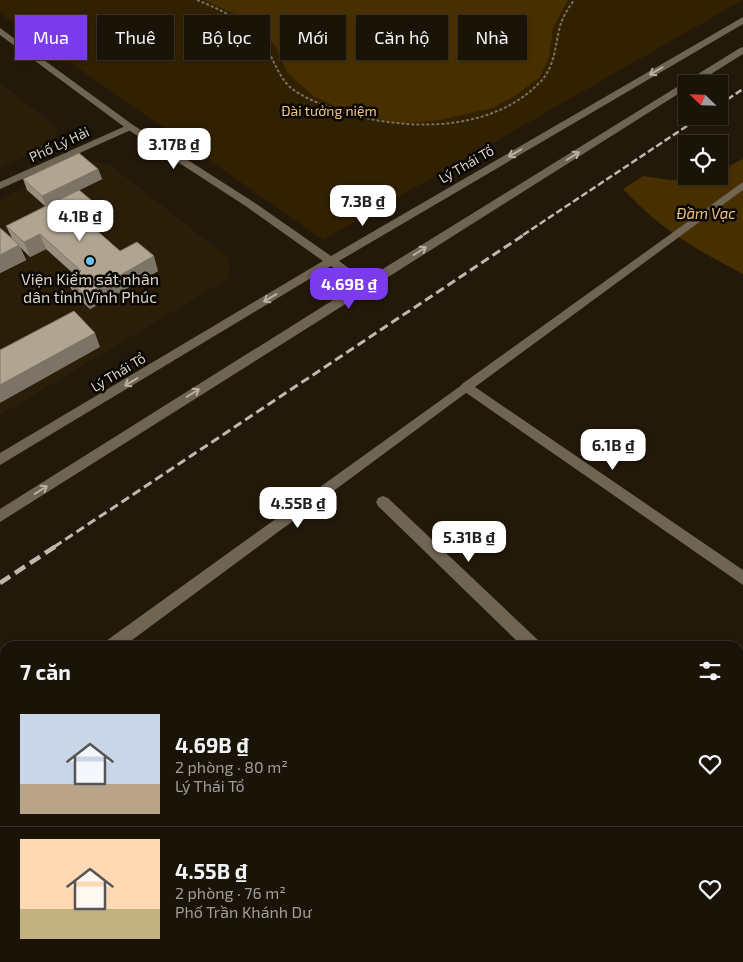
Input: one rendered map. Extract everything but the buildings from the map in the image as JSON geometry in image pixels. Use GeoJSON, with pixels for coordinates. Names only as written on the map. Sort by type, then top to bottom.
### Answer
{"type":"FeatureCollection","features":[{"type":"Feature","properties":{"kind":"main road","name":"Lý Thái Tổ"},"geometry":{"type":"LineString","coordinates":[[0,460],[331,261],[743,20]]}},
{"type":"Feature","properties":{"kind":"main road"},"geometry":{"type":"LineString","coordinates":[[0,31],[130,127],[251,205],[365,285]]}},
{"type":"Feature","properties":{"kind":"main road"},"geometry":{"type":"LineString","coordinates":[[702,75],[743,50]]}},
{"type":"Feature","properties":{"kind":"main road"},"geometry":{"type":"LineString","coordinates":[[0,516],[678,90]]}},
{"type":"Feature","properties":{"kind":"main road","name":"Phố Lý Hải"},"geometry":{"type":"LineString","coordinates":[[0,186],[130,127]]}},
{"type":"Feature","properties":{"kind":"main road"},"geometry":{"type":"LineString","coordinates":[[119,641],[743,185]]}},
{"type":"Feature","properties":{"kind":"main road"},"geometry":{"type":"LineString","coordinates":[[466,387],[743,578]]}},
{"type":"Feature","properties":{"kind":"main road"},"geometry":{"type":"LineString","coordinates":[[384,502],[529,641]]}},
{"type":"Feature","properties":{"kind":"path"},"geometry":{"type":"LineString","coordinates":[[197,0],[217,8],[246,25],[268,50],[274,65],[287,85],[295,90],[338,110],[376,121],[408,126],[442,124],[481,116],[501,109],[524,96],[542,80],[551,66],[556,54],[561,22],[574,0]]}},
{"type":"Feature","properties":{"kind":"shaded area"},"geometry":{"type":"Polygon","coordinates":[[[0,83],[57,127],[57,136],[42,149],[0,168],[0,83]]]}},
{"type":"Feature","properties":{"kind":"shaded area"},"geometry":{"type":"Polygon","coordinates":[[[94,161],[110,165],[229,258],[229,278],[0,415],[0,199],[74,165],[94,161]]]}},
{"type":"Feature","properties":{"kind":"green space","name":"Đài tưởng niệm"},"geometry":{"type":"Polygon","coordinates":[[[0,0],[743,0],[323,240],[67,60],[87,60],[87,15],[15,15],[15,24],[0,13],[0,0]]]}},
{"type":"Feature","properties":{"kind":"water"},"geometry":{"type":"Polygon","coordinates":[[[203,0],[568,0],[553,28],[549,57],[540,77],[515,96],[492,108],[440,120],[401,124],[351,113],[313,96],[287,72],[282,60],[346,60],[346,15],[280,15],[280,56],[270,40],[270,15],[238,15],[203,0]]]}},
{"type":"Feature","properties":{"kind":"water","name":"Đầm Vạc"},"geometry":{"type":"Polygon","coordinates":[[[743,159],[743,274],[679,237],[651,216],[623,189],[643,176],[678,179],[678,185],[728,185],[728,166],[743,159]]]}},
{"type":"Feature","properties":{"kind":"railway"},"geometry":{"type":"LineString","coordinates":[[728,99],[743,89]]}},
{"type":"Feature","properties":{"kind":"railway"},"geometry":{"type":"LineString","coordinates":[[523,235],[688,125]]}},
{"type":"Feature","properties":{"kind":"railway"},"geometry":{"type":"LineString","coordinates":[[54,547],[525,234]]}},
{"type":"Feature","properties":{"kind":"railway"},"geometry":{"type":"LineString","coordinates":[[0,583],[56,546]]}},
{"type":"Feature","properties":{"kind":"place","name":"Viện Kiểm sát nhân dân tỉnh Vĩnh Phúc"},"geometry":{"type":"Point","coordinates":[90,261]}}]}
